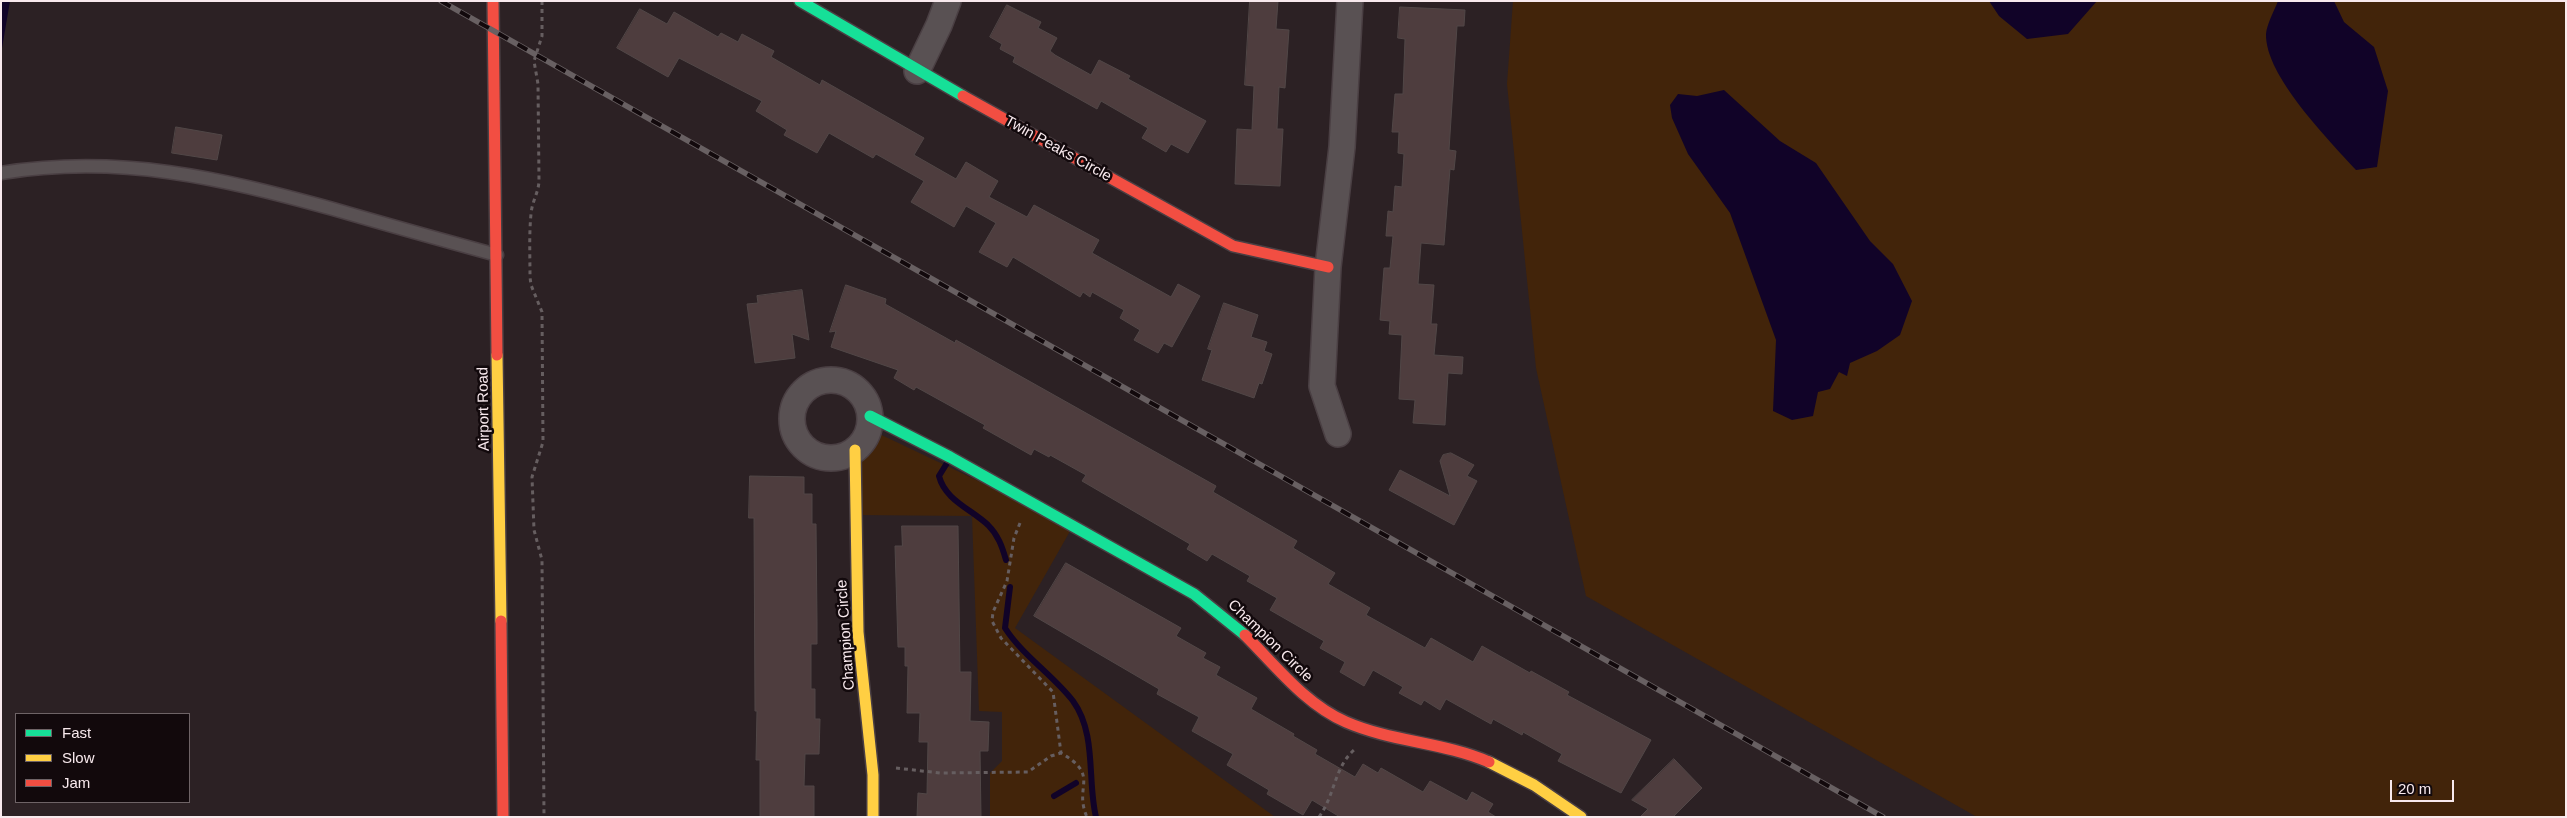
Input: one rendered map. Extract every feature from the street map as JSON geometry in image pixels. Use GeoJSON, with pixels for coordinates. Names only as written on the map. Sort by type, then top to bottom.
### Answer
{"type":"FeatureCollection","features":[{"type":"Feature","properties":{"kind":"street","name":"Airport Road"},"geometry":{"type":"LineString","coordinates":[[493,1],[502,817]]}},
{"type":"Feature","properties":{"kind":"street","name":"Twin Peaks Circle"},"geometry":{"type":"LineString","coordinates":[[800,1],[917,70],[1234,246],[1328,267]]}},
{"type":"Feature","properties":{"kind":"street"},"geometry":{"type":"LineString","coordinates":[[917,70],[948,1]]}},
{"type":"Feature","properties":{"kind":"street"},"geometry":{"type":"LineString","coordinates":[[1338,434],[1322,386],[1328,267],[1342,147],[1350,1]]}},
{"type":"Feature","properties":{"kind":"street"},"geometry":{"type":"LineString","coordinates":[[824,381],[837,381],[849,385],[859,393],[866,404],[870,416],[866,435],[855,450],[844,456],[831,458],[818,456],[807,450],[798,441],[793,429],[792,416],[795,404],[802,393],[812,385],[824,381]]}},
{"type":"Feature","properties":{"kind":"street","name":"Champion Circle"},"geometry":{"type":"LineString","coordinates":[[870,416],[1194,594],[1230,621],[1307,698],[1345,721],[1373,731],[1446,746],[1482,759],[1549,795],[1581,817]]}},
{"type":"Feature","properties":{"kind":"street","name":"Champion Circle"},"geometry":{"type":"LineString","coordinates":[[855,450],[858,632],[873,768],[873,817]]}},
{"type":"Feature","properties":{"kind":"lane"},"geometry":{"type":"LineString","coordinates":[[1,173],[40,168],[110,167],[196,175],[241,184],[497,255]]}},
{"type":"Feature","properties":{"kind":"path"},"geometry":{"type":"LineString","coordinates":[[542,1],[542,36],[534,61],[538,84],[540,180],[538,193],[531,211],[530,277],[531,285],[542,312],[543,442],[532,477],[534,530],[542,560],[544,817]]}},
{"type":"Feature","properties":{"kind":"path"},"geometry":{"type":"LineString","coordinates":[[1033,504],[1016,531],[1007,581],[994,609],[992,621],[1001,638],[1051,689],[1056,701],[1056,727],[1061,753],[1078,764],[1083,772],[1082,805],[1088,817]]}},
{"type":"Feature","properties":{"kind":"path"},"geometry":{"type":"LineString","coordinates":[[1319,817],[1332,795],[1341,763],[1373,731]]}},
{"type":"Feature","properties":{"kind":"path"},"geometry":{"type":"LineString","coordinates":[[873,768],[904,768],[940,773],[1028,772],[1051,756],[1061,753]]}},
{"type":"Feature","properties":{"kind":"shaded area"},"geometry":{"type":"Polygon","coordinates":[[[1,1],[10,1],[1,54],[1,1]]]}},
{"type":"Feature","properties":{"kind":"shaded area"},"geometry":{"type":"Polygon","coordinates":[[[1513,1],[2566,1],[2566,817],[1977,817],[1586,596],[1536,368],[1507,84],[1513,1]]]}},
{"type":"Feature","properties":{"kind":"shaded area"},"geometry":{"type":"Polygon","coordinates":[[[1989,1],[2097,1],[2068,34],[2027,39],[1999,16],[1989,1]]]}},
{"type":"Feature","properties":{"kind":"shaded area"},"geometry":{"type":"Polygon","coordinates":[[[2278,1],[2334,1],[2344,22],[2374,47],[2388,91],[2377,167],[2356,170],[2315,125],[2287,88],[2268,51],[2266,34],[2278,1]]]}},
{"type":"Feature","properties":{"kind":"shaded area"},"geometry":{"type":"Polygon","coordinates":[[[1724,90],[1780,141],[1816,163],[1870,241],[1893,264],[1912,301],[1900,335],[1877,351],[1850,363],[1847,376],[1839,372],[1830,389],[1818,392],[1813,416],[1792,420],[1773,411],[1776,340],[1730,213],[1688,154],[1672,118],[1670,105],[1678,94],[1697,96],[1724,90]]]}},
{"type":"Feature","properties":{"kind":"shaded area"},"geometry":{"type":"Polygon","coordinates":[[[869,429],[1073,526],[1015,628],[1275,817],[990,817],[990,773],[1002,761],[1002,712],[979,711],[972,516],[856,515],[863,441],[869,429]]]}},
{"type":"Feature","properties":{"kind":"building"},"geometry":{"type":"Polygon","coordinates":[[[1250,1],[1278,1],[1276,29],[1289,30],[1285,88],[1279,87],[1277,129],[1283,129],[1280,186],[1235,184],[1237,129],[1252,130],[1254,86],[1245,85],[1250,1]]]}},
{"type":"Feature","properties":{"kind":"building"},"geometry":{"type":"Polygon","coordinates":[[[1007,5],[1041,22],[1038,28],[1057,38],[1050,51],[1055,55],[1091,75],[1099,60],[1130,76],[1128,79],[1206,121],[1188,153],[1171,144],[1166,152],[1142,138],[1148,128],[1101,101],[1097,109],[1013,62],[1015,57],[1000,49],[1002,44],[990,37],[1007,5]]]}},
{"type":"Feature","properties":{"kind":"building"},"geometry":{"type":"Polygon","coordinates":[[[1400,7],[1465,10],[1464,26],[1457,26],[1449,150],[1456,151],[1454,170],[1450,169],[1444,245],[1421,243],[1418,284],[1434,285],[1431,324],[1437,324],[1434,355],[1463,357],[1462,374],[1448,373],[1445,425],[1413,423],[1415,400],[1399,399],[1402,335],[1389,334],[1390,321],[1380,320],[1384,268],[1390,268],[1393,236],[1386,236],[1388,211],[1393,212],[1395,186],[1402,187],[1404,154],[1398,153],[1399,132],[1392,132],[1395,94],[1403,94],[1405,39],[1398,38],[1400,7]]]}},
{"type":"Feature","properties":{"kind":"building"},"geometry":{"type":"Polygon","coordinates":[[[640,9],[667,24],[674,12],[718,37],[721,33],[738,42],[742,34],[774,51],[771,57],[820,85],[822,80],[924,138],[914,155],[956,179],[966,162],[998,181],[989,197],[1027,217],[1034,205],[1099,240],[1092,253],[1171,297],[1178,284],[1200,296],[1172,347],[1164,343],[1158,353],[1134,340],[1140,330],[1120,318],[1124,310],[1092,292],[1090,297],[1083,292],[1080,297],[1013,257],[1007,267],[979,252],[996,223],[966,206],[954,227],[911,202],[924,181],[876,154],[873,158],[829,133],[817,153],[784,135],[787,130],[756,111],[762,101],[679,58],[668,77],[617,48],[640,9]]]}},
{"type":"Feature","properties":{"kind":"building"},"geometry":{"type":"Polygon","coordinates":[[[176,127],[222,135],[217,160],[172,153],[176,127]]]}},
{"type":"Feature","properties":{"kind":"building"},"geometry":{"type":"Polygon","coordinates":[[[846,285],[886,299],[885,304],[955,343],[956,340],[1216,486],[1213,492],[1297,541],[1293,548],[1335,573],[1328,584],[1370,608],[1366,615],[1425,648],[1431,638],[1473,662],[1482,646],[1569,692],[1567,695],[1651,740],[1621,793],[1558,761],[1562,754],[1523,732],[1522,735],[1493,719],[1491,724],[1446,699],[1440,710],[1424,700],[1421,705],[1399,693],[1403,687],[1373,670],[1364,686],[1340,672],[1345,662],[1320,648],[1324,641],[1270,610],[1277,598],[1247,581],[1250,576],[1212,554],[1207,561],[1187,549],[1190,544],[1082,481],[1086,475],[1050,455],[1049,457],[1034,449],[1031,455],[983,428],[985,425],[916,387],[914,390],[894,378],[898,370],[831,347],[836,331],[830,332],[846,285]]]}},
{"type":"Feature","properties":{"kind":"building"},"geometry":{"type":"Polygon","coordinates":[[[802,290],[809,340],[792,334],[795,358],[755,363],[747,304],[758,303],[757,296],[802,290]]]}},
{"type":"Feature","properties":{"kind":"building"},"geometry":{"type":"Polygon","coordinates":[[[1224,303],[1258,315],[1251,337],[1267,342],[1264,351],[1272,354],[1262,384],[1259,383],[1254,398],[1202,380],[1212,350],[1208,349],[1224,303]]]}},
{"type":"Feature","properties":{"kind":"building"},"geometry":{"type":"Polygon","coordinates":[[[1451,453],[1474,465],[1467,476],[1477,481],[1454,525],[1389,490],[1400,470],[1450,496],[1440,461],[1443,455],[1451,453]]]}},
{"type":"Feature","properties":{"kind":"building"},"geometry":{"type":"Polygon","coordinates":[[[750,476],[804,477],[804,494],[812,494],[812,524],[816,524],[817,644],[811,644],[811,689],[815,689],[815,719],[820,719],[819,754],[805,754],[804,786],[814,786],[814,817],[760,817],[760,760],[756,760],[757,711],[755,711],[754,518],[749,518],[750,476]]]}},
{"type":"Feature","properties":{"kind":"building"},"geometry":{"type":"Polygon","coordinates":[[[902,526],[958,526],[960,672],[971,672],[970,721],[989,722],[988,751],[980,751],[981,817],[917,817],[918,793],[927,794],[928,742],[919,742],[920,713],[907,713],[908,666],[905,666],[905,647],[898,647],[895,546],[902,546],[902,526]]]}},
{"type":"Feature","properties":{"kind":"building"},"geometry":{"type":"Polygon","coordinates":[[[1066,563],[1181,628],[1176,636],[1206,653],[1203,658],[1220,667],[1216,675],[1257,698],[1251,709],[1317,750],[1315,754],[1355,777],[1363,764],[1378,773],[1381,768],[1423,792],[1430,781],[1467,801],[1472,792],[1493,804],[1488,812],[1496,817],[1340,817],[1312,800],[1303,815],[1267,794],[1269,790],[1227,765],[1233,754],[1192,731],[1199,717],[1157,694],[1159,689],[1034,616],[1066,563]]]}},
{"type":"Feature","properties":{"kind":"building"},"geometry":{"type":"Polygon","coordinates":[[[1674,759],[1702,788],[1673,817],[1640,817],[1648,809],[1632,800],[1674,759]]]}},
{"type":"Feature","properties":{"kind":"waterway"},"geometry":{"type":"LineString","coordinates":[[947,463],[939,476],[942,484],[953,498],[988,525],[999,541],[1006,560]]}},
{"type":"Feature","properties":{"kind":"waterway"},"geometry":{"type":"LineString","coordinates":[[1010,587],[1005,628],[1020,648],[1073,701],[1081,714],[1088,743],[1096,817]]}},
{"type":"Feature","properties":{"kind":"waterway"},"geometry":{"type":"LineString","coordinates":[[1054,796],[1076,783]]}},
{"type":"Feature","properties":{"kind":"railway"},"geometry":{"type":"LineString","coordinates":[[441,1],[1883,817]]}},
{"type":"Feature","properties":{"kind":"traffic: fast"},"geometry":{"type":"LineString","coordinates":[[800,1],[963,96]]}},
{"type":"Feature","properties":{"kind":"traffic: fast"},"geometry":{"type":"LineString","coordinates":[[870,416],[950,457],[1194,594],[1245,635]]}},
{"type":"Feature","properties":{"kind":"traffic: slow"},"geometry":{"type":"LineString","coordinates":[[497,355],[501,621]]}},
{"type":"Feature","properties":{"kind":"traffic: slow"},"geometry":{"type":"LineString","coordinates":[[855,450],[858,632],[873,775],[873,817]]}},
{"type":"Feature","properties":{"kind":"traffic: slow"},"geometry":{"type":"LineString","coordinates":[[1489,762],[1534,785],[1581,817]]}},
{"type":"Feature","properties":{"kind":"traffic: jam"},"geometry":{"type":"LineString","coordinates":[[493,1],[497,355]]}},
{"type":"Feature","properties":{"kind":"traffic: jam"},"geometry":{"type":"LineString","coordinates":[[963,96],[1233,246],[1328,267]]}},
{"type":"Feature","properties":{"kind":"traffic: jam"},"geometry":{"type":"LineString","coordinates":[[501,621],[503,817]]}},
{"type":"Feature","properties":{"kind":"traffic: jam"},"geometry":{"type":"LineString","coordinates":[[1245,635],[1304,695],[1346,722],[1363,729],[1454,750],[1489,762]]}}]}
